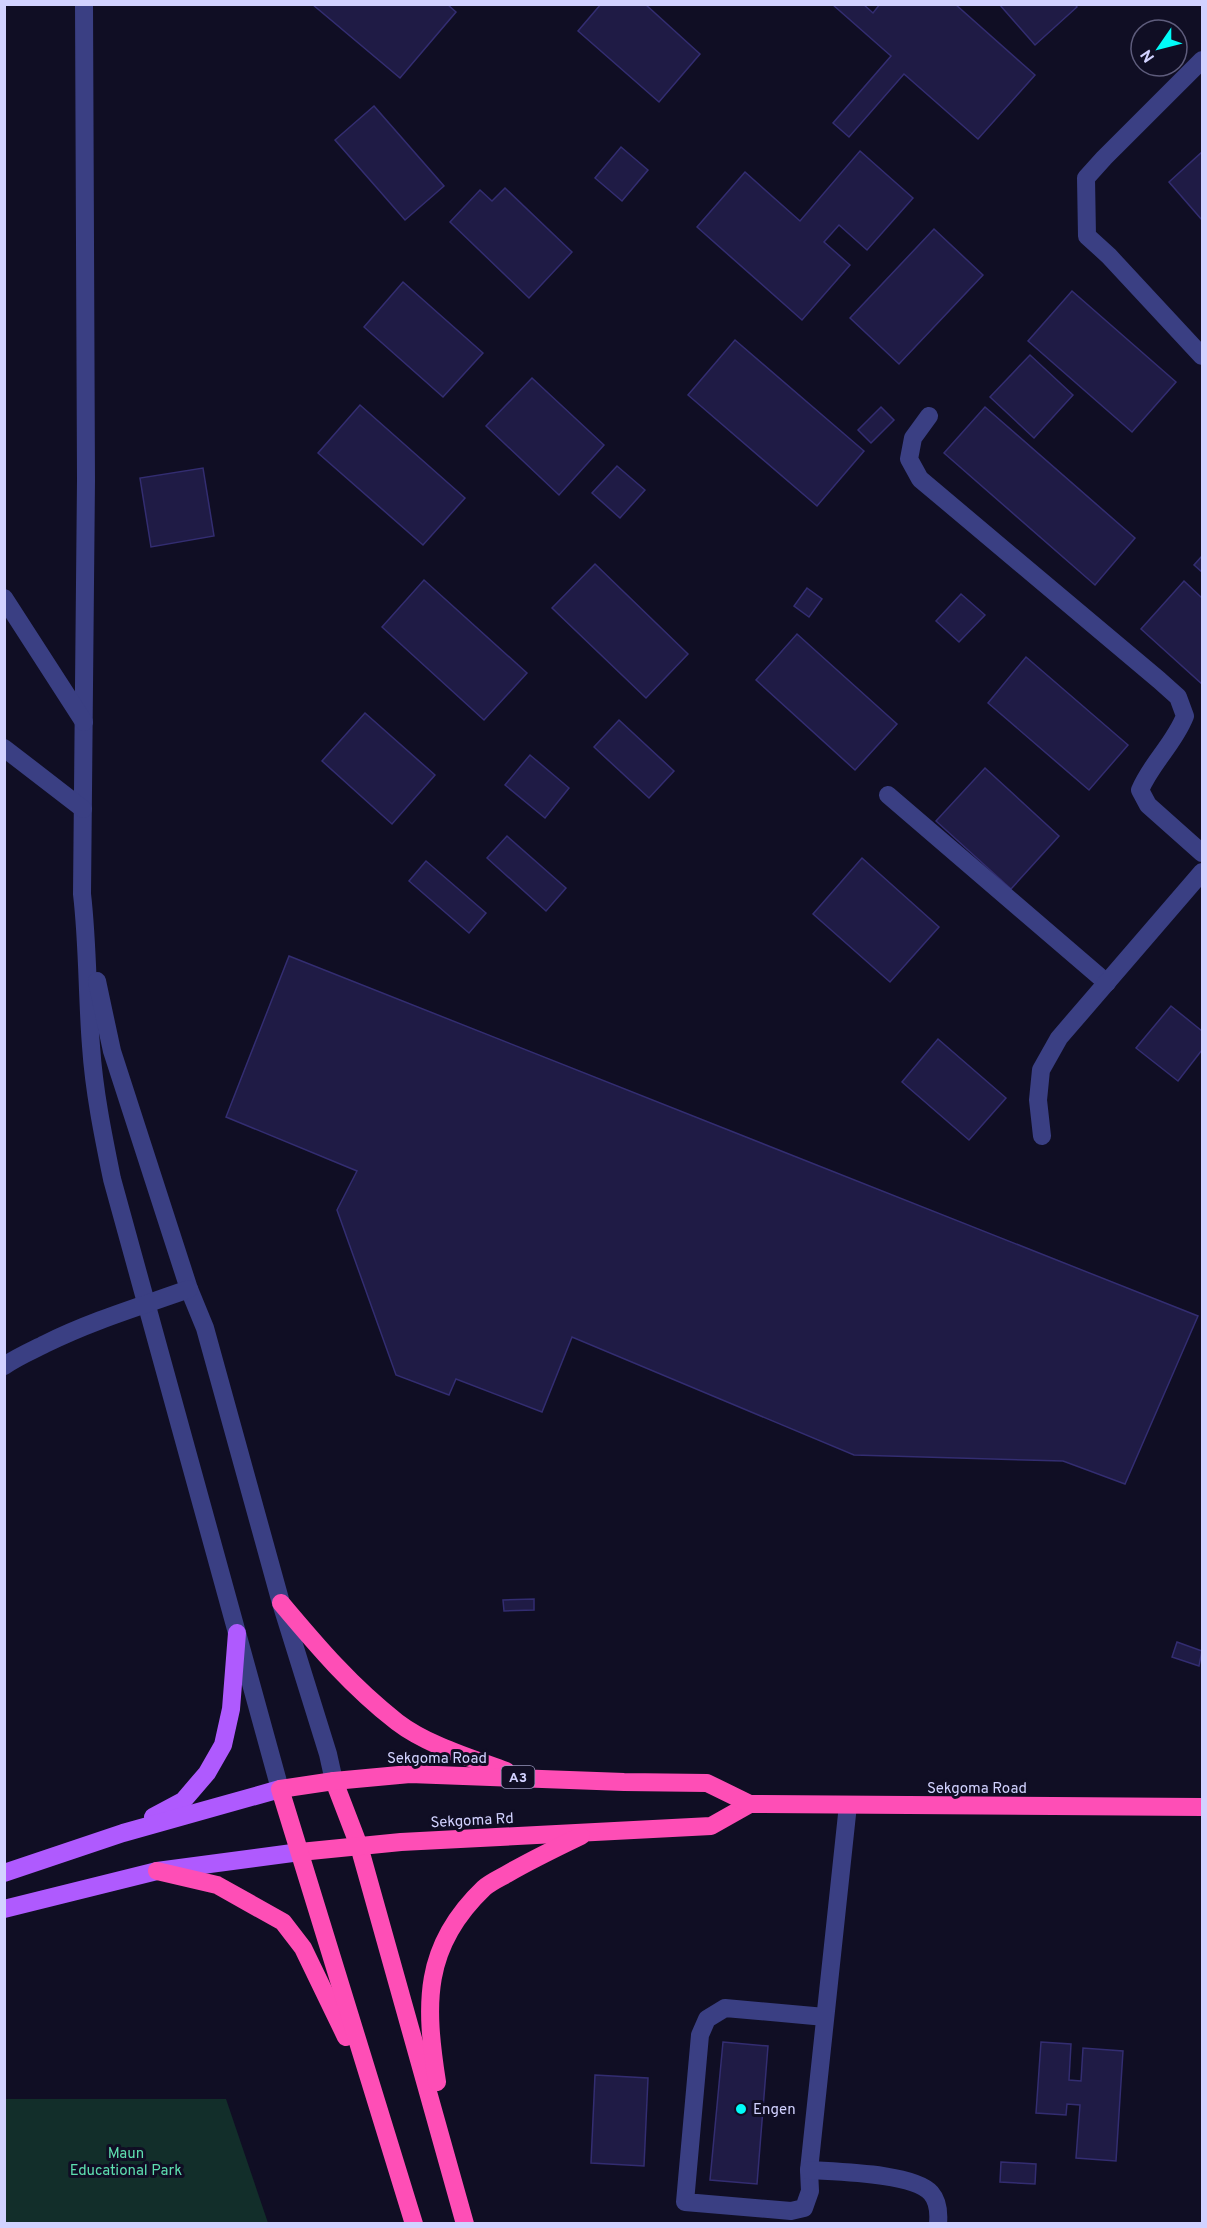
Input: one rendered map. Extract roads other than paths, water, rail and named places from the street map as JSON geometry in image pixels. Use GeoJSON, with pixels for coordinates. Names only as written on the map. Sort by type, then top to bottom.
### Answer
{"type":"FeatureCollection","features":[{"type":"Feature","properties":{"kind":"highway"},"geometry":{"type":"LineString","coordinates":[[281,1603],[351,1683],[398,1722],[438,1745],[519,1777]]}},
{"type":"Feature","properties":{"kind":"highway","name":"Sekgoma Road"},"geometry":{"type":"LineString","coordinates":[[280,1789],[410,1774],[707,1783],[750,1804],[1203,1807]]}},
{"type":"Feature","properties":{"kind":"highway"},"geometry":{"type":"LineString","coordinates":[[334,1781],[359,1846],[465,2223]]}},
{"type":"Feature","properties":{"kind":"highway"},"geometry":{"type":"LineString","coordinates":[[280,1789],[402,2188]]}},
{"type":"Feature","properties":{"kind":"highway"},"geometry":{"type":"LineString","coordinates":[[448,2158],[430,2037],[429,1994],[437,1956],[457,1920],[485,1887],[528,1861],[588,1833],[711,1826],[750,1804]]}},
{"type":"Feature","properties":{"kind":"highway","name":"Sekgoma Rd"},"geometry":{"type":"LineString","coordinates":[[359,1846],[466,1838],[588,1833]]}},
{"type":"Feature","properties":{"kind":"highway"},"geometry":{"type":"LineString","coordinates":[[300,1852],[359,1846]]}},
{"type":"Feature","properties":{"kind":"highway"},"geometry":{"type":"LineString","coordinates":[[157,1871],[217,1885],[283,1922],[308,1958],[356,2056],[414,2223]]}},
{"type":"Feature","properties":{"kind":"main road"},"geometry":{"type":"LineString","coordinates":[[123,1833],[183,1801],[209,1770],[223,1745],[229,1718],[237,1633]]}},
{"type":"Feature","properties":{"kind":"main road"},"geometry":{"type":"LineString","coordinates":[[4,1873],[123,1833],[280,1789]]}},
{"type":"Feature","properties":{"kind":"main road"},"geometry":{"type":"LineString","coordinates":[[4,1910],[157,1871],[300,1852]]}},
{"type":"Feature","properties":{"kind":"street"},"geometry":{"type":"LineString","coordinates":[[84,4],[86,480],[82,894],[87,936],[91,1047],[99,1113],[112,1179],[280,1789]]}},
{"type":"Feature","properties":{"kind":"street"},"geometry":{"type":"LineString","coordinates":[[1203,60],[1086,178],[1087,236],[1109,256],[1203,356]]}},
{"type":"Feature","properties":{"kind":"street"},"geometry":{"type":"LineString","coordinates":[[928,416],[913,438],[909,459],[920,479],[1178,697],[1185,716],[1178,732],[1149,770],[1140,790],[1148,805],[1203,853]]}},
{"type":"Feature","properties":{"kind":"street"},"geometry":{"type":"LineString","coordinates":[[4,598],[84,722]]}},
{"type":"Feature","properties":{"kind":"street"},"geometry":{"type":"LineString","coordinates":[[4,748],[83,810]]}},
{"type":"Feature","properties":{"kind":"street"},"geometry":{"type":"LineString","coordinates":[[888,795],[1107,983]]}},
{"type":"Feature","properties":{"kind":"street"},"geometry":{"type":"LineString","coordinates":[[1042,1136],[1038,1100],[1041,1070],[1059,1038],[1203,872]]}},
{"type":"Feature","properties":{"kind":"street"},"geometry":{"type":"LineString","coordinates":[[87,936],[112,1052],[189,1288],[205,1328],[281,1603],[328,1754],[334,1781]]}},
{"type":"Feature","properties":{"kind":"street"},"geometry":{"type":"LineString","coordinates":[[7,1360],[80,1328],[189,1288]]}},
{"type":"Feature","properties":{"kind":"street"},"geometry":{"type":"LineString","coordinates":[[825,2017],[725,2008],[707,2019],[700,2035],[685,2202],[791,2211],[804,2208],[810,2191],[809,2170],[848,1805]]}},
{"type":"Feature","properties":{"kind":"street"},"geometry":{"type":"LineString","coordinates":[[809,2170],[899,2178],[918,2184],[931,2194],[939,2211],[938,2223]]}},
{"type":"Feature","properties":{"kind":"place","name":"Engen"},"geometry":{"type":"Point","coordinates":[741,2109]}},
{"type":"Feature","properties":{"kind":"park label","name":"Maun Educational Park"},"geometry":{"type":"Point","coordinates":[126,2162]}}]}
